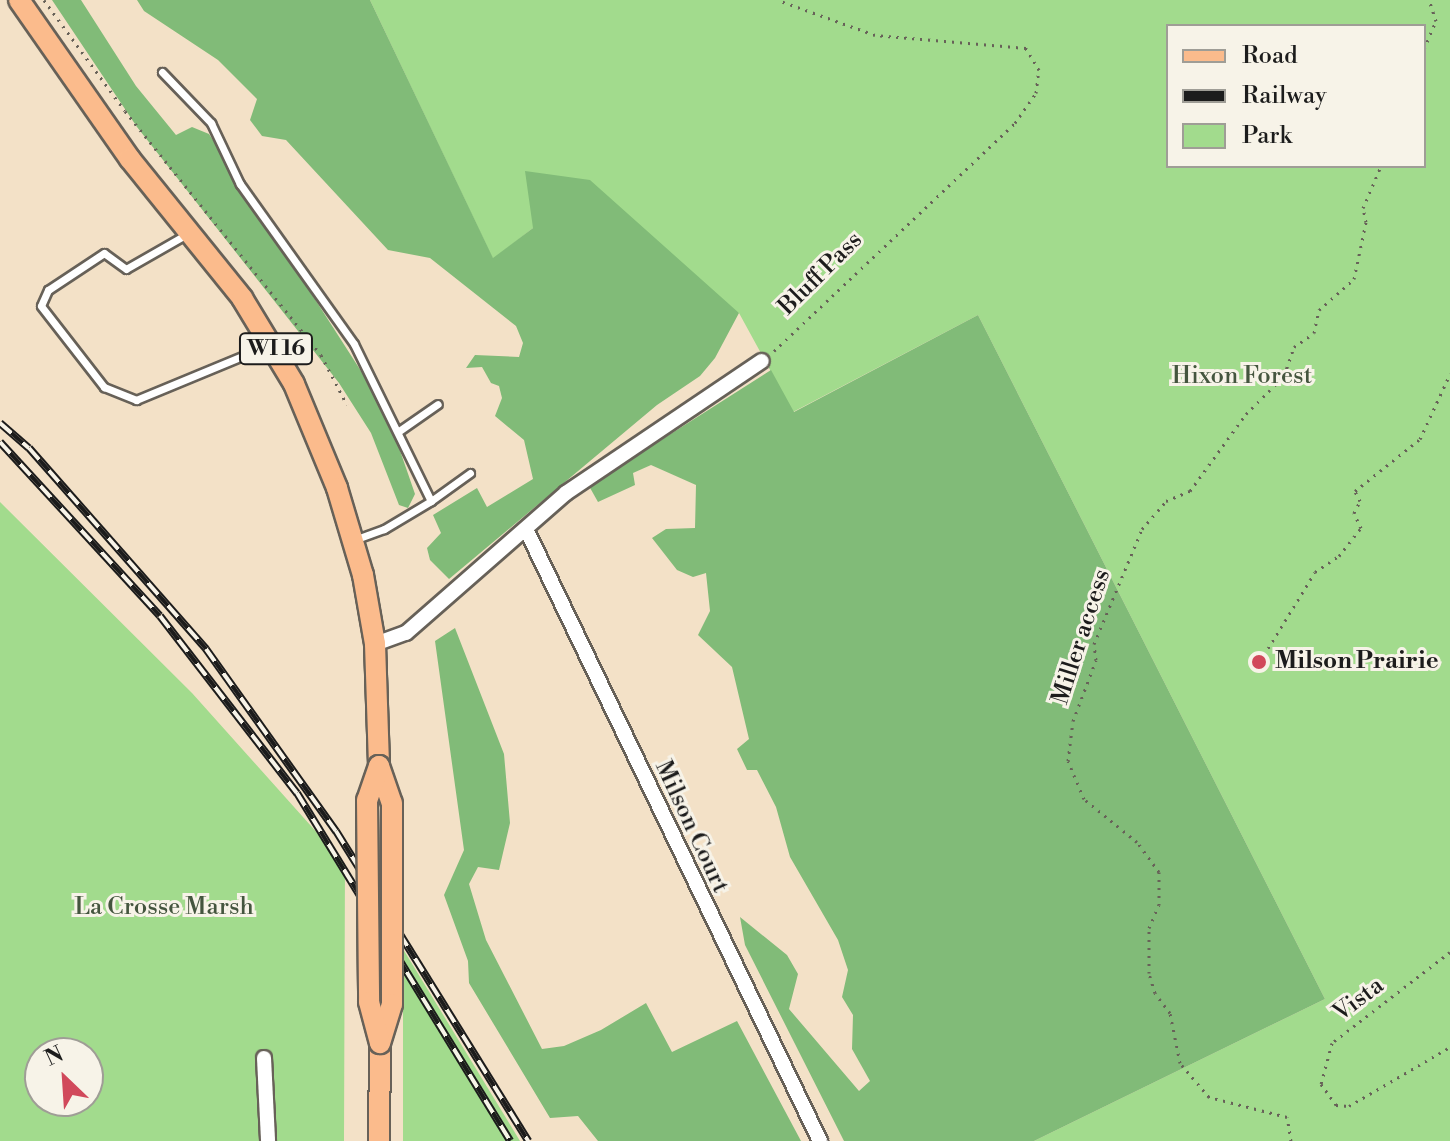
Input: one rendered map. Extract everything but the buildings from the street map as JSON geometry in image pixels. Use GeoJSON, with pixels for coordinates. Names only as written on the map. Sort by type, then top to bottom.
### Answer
{"type":"FeatureCollection","features":[{"type":"Feature","properties":{"kind":"main road","name":"WI 16"},"geometry":{"type":"LineString","coordinates":[[19,0],[120,146],[273,343],[317,435],[353,540],[375,644],[379,766],[392,803],[392,1004],[380,1043],[379,1141]]}},
{"type":"Feature","properties":{"kind":"street"},"geometry":{"type":"LineString","coordinates":[[375,644],[406,633],[566,493],[762,361]]}},
{"type":"Feature","properties":{"kind":"street","name":"Milson Court"},"geometry":{"type":"LineString","coordinates":[[526,529],[820,1141]]}},
{"type":"Feature","properties":{"kind":"street"},"geometry":{"type":"LineString","coordinates":[[264,1058],[268,1141]]}},
{"type":"Feature","properties":{"kind":"lane"},"geometry":{"type":"LineString","coordinates":[[162,72],[211,123],[240,184],[311,277],[354,344],[431,501]]}},
{"type":"Feature","properties":{"kind":"lane"},"geometry":{"type":"LineString","coordinates":[[189,233],[126,269],[104,253],[48,290],[41,306],[104,387],[136,400],[273,343]]}},
{"type":"Feature","properties":{"kind":"lane"},"geometry":{"type":"LineString","coordinates":[[399,431],[438,404]]}},
{"type":"Feature","properties":{"kind":"lane"},"geometry":{"type":"LineString","coordinates":[[353,540],[384,529],[470,473]]}},
{"type":"Feature","properties":{"kind":"path"},"geometry":{"type":"LineString","coordinates":[[44,0],[125,111],[315,346],[347,405]]}},
{"type":"Feature","properties":{"kind":"path","name":"Bluff Pass"},"geometry":{"type":"LineString","coordinates":[[762,361],[1015,123],[1036,93],[1039,70],[1026,48],[875,35],[778,0]]}},
{"type":"Feature","properties":{"kind":"path"},"geometry":{"type":"LineString","coordinates":[[1426,44],[1436,21],[1429,0]]}},
{"type":"Feature","properties":{"kind":"path","name":"Miller access"},"geometry":{"type":"LineString","coordinates":[[1291,1141],[1287,1117],[1209,1097],[1180,1063],[1170,1013],[1155,993],[1149,973],[1149,928],[1159,905],[1159,872],[1130,835],[1113,827],[1084,799],[1068,761],[1073,721],[1096,660],[1094,644],[1142,529],[1166,501],[1190,491],[1246,414],[1284,376],[1294,347],[1314,333],[1319,310],[1354,279],[1366,222],[1363,208],[1380,168]]}},
{"type":"Feature","properties":{"kind":"path"},"geometry":{"type":"LineString","coordinates":[[1264,655],[1315,572],[1339,556],[1361,528],[1354,513],[1360,501],[1355,491],[1420,439],[1450,374]]}},
{"type":"Feature","properties":{"kind":"path","name":"Vista"},"geometry":{"type":"LineString","coordinates":[[1450,952],[1332,1043],[1322,1063],[1321,1084],[1336,1105],[1349,1106],[1450,1047]]}},
{"type":"Feature","properties":{"kind":"green space"},"geometry":{"type":"Polygon","coordinates":[[[52,0],[81,0],[136,86],[176,135],[192,127],[209,134],[386,410],[415,494],[408,508],[399,505],[371,433],[339,383],[137,127],[52,0]]]}},
{"type":"Feature","properties":{"kind":"green space"},"geometry":{"type":"Polygon","coordinates":[[[137,0],[370,0],[493,258],[533,228],[525,171],[590,180],[739,313],[715,358],[700,376],[657,405],[449,579],[430,560],[427,548],[441,533],[433,515],[477,488],[487,507],[533,479],[524,440],[495,416],[502,398],[499,386],[491,383],[482,367],[466,368],[475,355],[519,357],[523,343],[516,326],[430,258],[388,250],[286,140],[262,136],[250,120],[257,99],[218,60],[144,11],[137,0]]]}},
{"type":"Feature","properties":{"kind":"green space","name":"Hixon Forest"},"geometry":{"type":"Polygon","coordinates":[[[370,0],[1450,0],[1450,1141],[1034,1141],[1325,999],[978,315],[793,412],[739,313],[533,228],[493,259],[370,0]]]}},
{"type":"Feature","properties":{"kind":"green space"},"geometry":{"type":"Polygon","coordinates":[[[978,315],[1325,999],[1034,1141],[844,1141],[745,945],[740,917],[787,955],[798,974],[789,1009],[859,1091],[870,1081],[852,1049],[853,1015],[842,997],[848,970],[838,940],[790,857],[776,807],[757,770],[747,770],[737,749],[749,739],[732,667],[698,635],[710,611],[706,573],[693,577],[677,570],[652,538],[666,529],[695,528],[696,485],[651,465],[633,473],[635,485],[598,502],[589,486],[771,370],[794,412],[978,315]]]}},
{"type":"Feature","properties":{"kind":"green space","name":"La Crosse Marsh"},"geometry":{"type":"Polygon","coordinates":[[[0,502],[192,693],[345,864],[344,1141],[0,1141],[0,502]]]}},
{"type":"Feature","properties":{"kind":"green space"},"geometry":{"type":"Polygon","coordinates":[[[455,628],[504,754],[510,823],[499,870],[478,867],[469,884],[486,940],[542,1049],[564,1046],[601,1030],[646,1003],[672,1052],[737,1021],[801,1141],[598,1141],[578,1116],[550,1118],[469,983],[468,961],[444,895],[464,850],[435,641],[455,628]]]}},
{"type":"Feature","properties":{"kind":"green space"},"geometry":{"type":"Polygon","coordinates":[[[403,949],[520,1141],[403,1141],[403,949]]]}},
{"type":"Feature","properties":{"kind":"railway"},"geometry":{"type":"LineString","coordinates":[[0,423],[29,448],[206,649],[336,831],[528,1141]]}},
{"type":"Feature","properties":{"kind":"railway"},"geometry":{"type":"LineString","coordinates":[[0,442],[160,616],[297,793],[510,1141]]}},
{"type":"Feature","properties":{"kind":"place","name":"Milson Prairie"},"geometry":{"type":"Point","coordinates":[1259,662]}}]}
